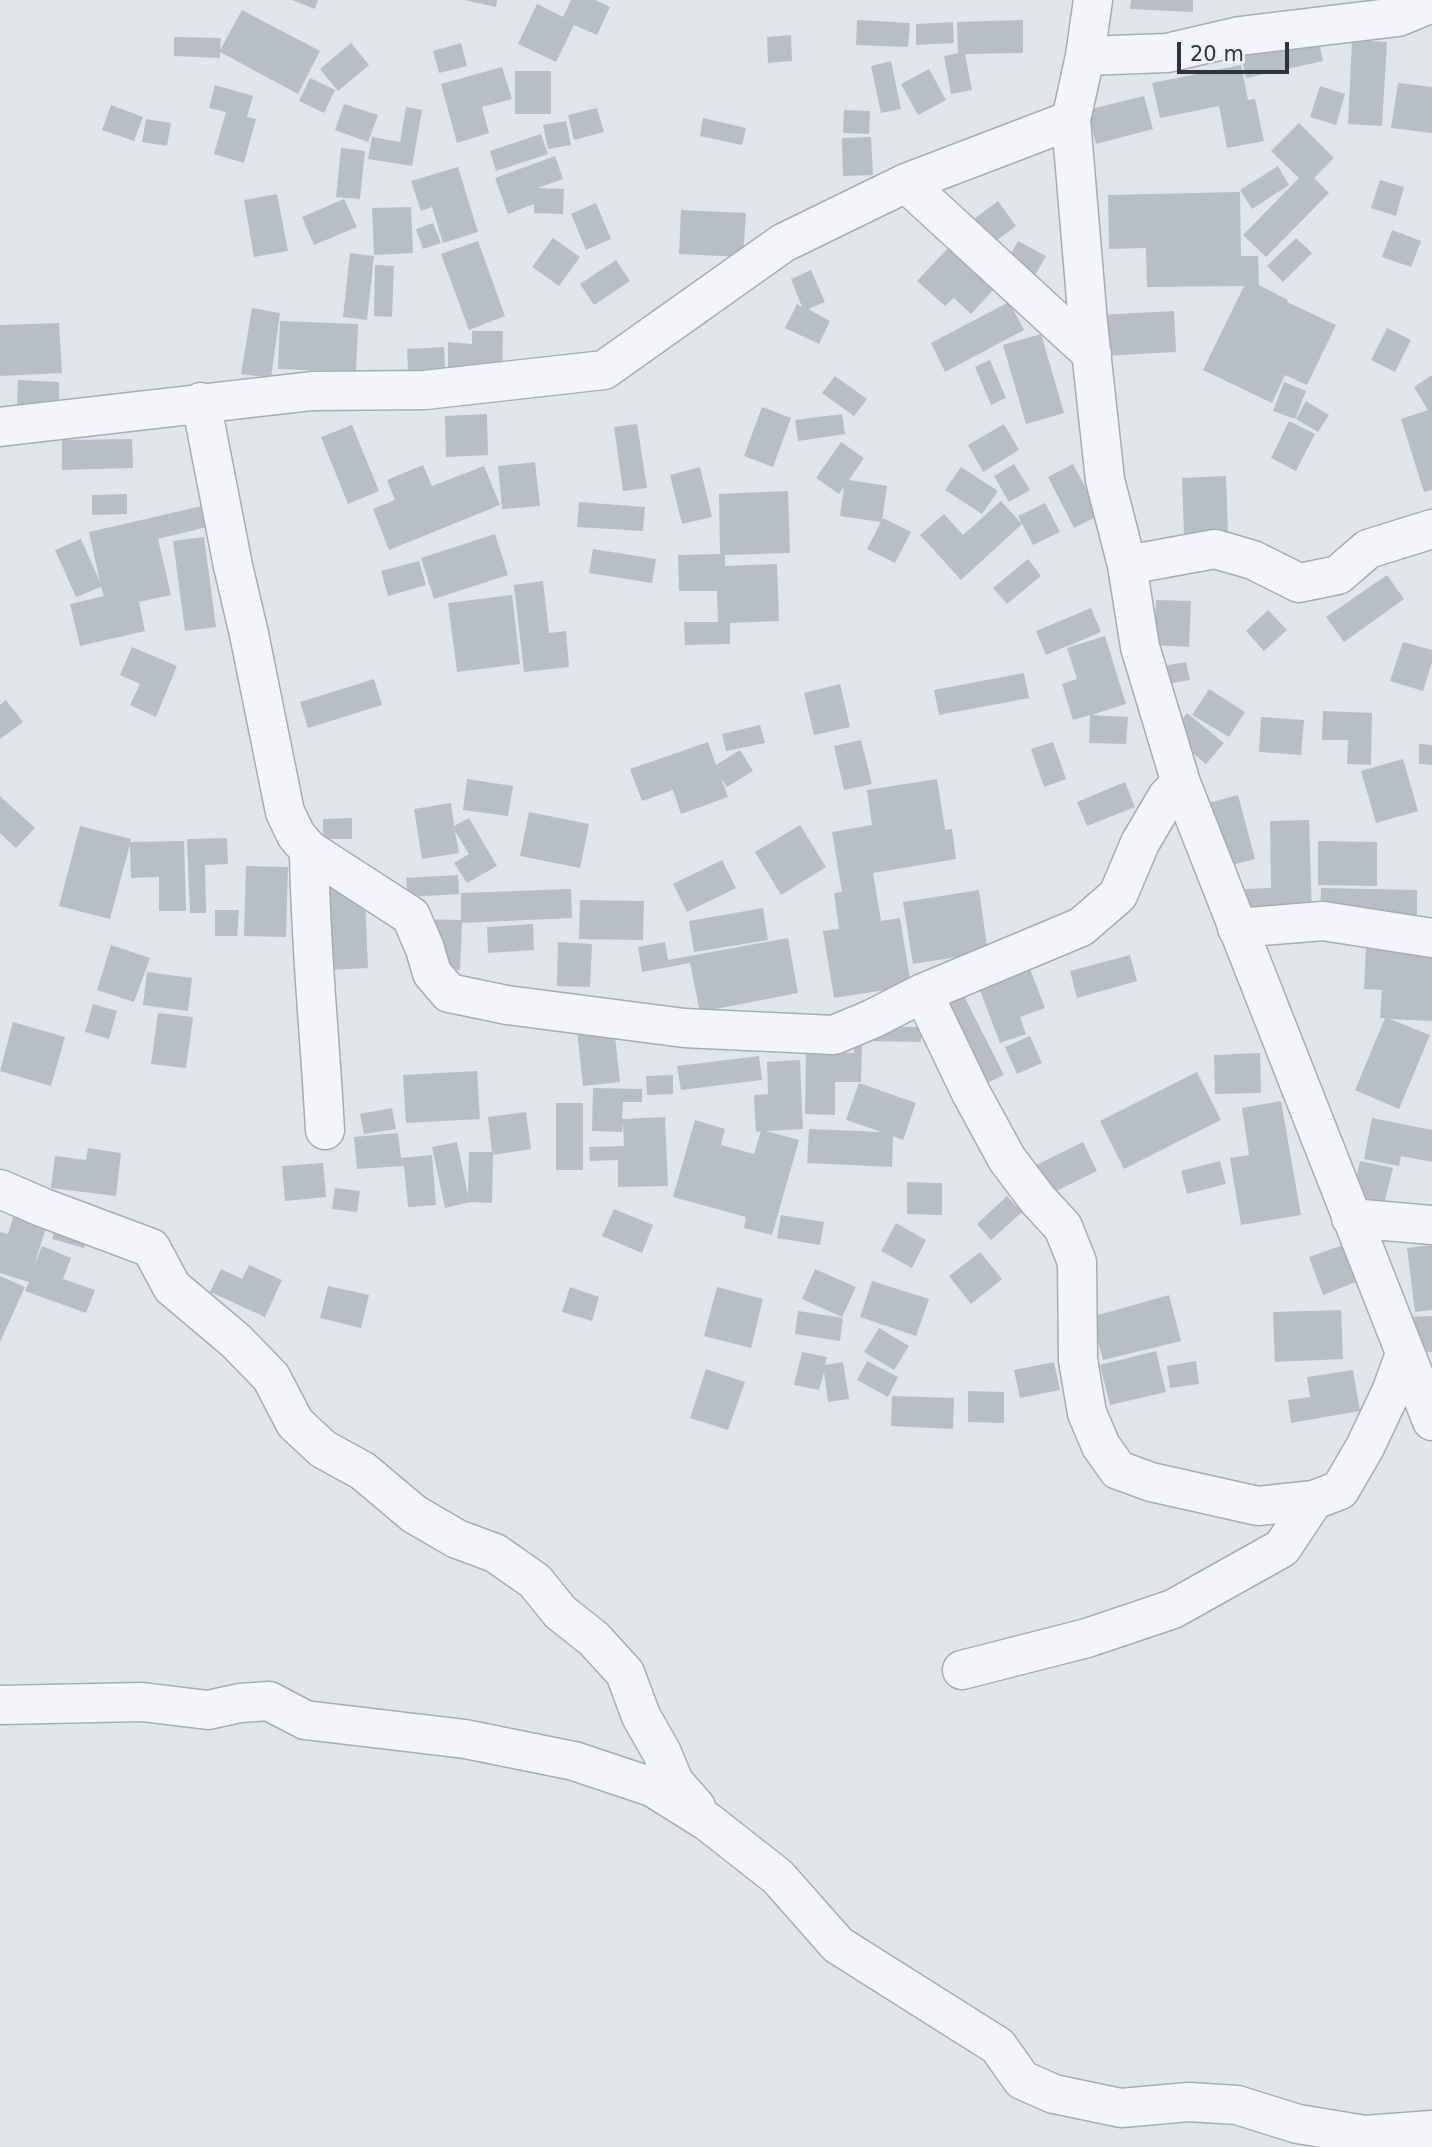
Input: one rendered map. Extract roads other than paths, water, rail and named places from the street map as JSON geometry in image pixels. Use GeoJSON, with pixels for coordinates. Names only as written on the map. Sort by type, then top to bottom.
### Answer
{"type":"FeatureCollection","features":[{"type":"Feature","properties":{"kind":"street"},"geometry":{"type":"LineString","coordinates":[[1093,0],[1086,56],[1071,120],[1105,480],[1127,565],[1140,647],[1181,783],[1432,1421]]}},
{"type":"Feature","properties":{"kind":"street"},"geometry":{"type":"LineString","coordinates":[[1086,56],[1167,53],[1240,36],[1398,17],[1432,3]]}},
{"type":"Feature","properties":{"kind":"street"},"geometry":{"type":"LineString","coordinates":[[0,426],[312,391],[425,390],[604,370],[783,243],[906,183],[1071,120]]}},
{"type":"Feature","properties":{"kind":"street"},"geometry":{"type":"LineString","coordinates":[[906,183],[1092,354]]}},
{"type":"Feature","properties":{"kind":"street"},"geometry":{"type":"LineString","coordinates":[[201,402],[285,812],[296,835],[309,850],[411,916],[432,973],[449,993],[507,1005],[684,1028],[834,1035],[923,993],[1081,927],[1118,895],[1140,842],[1167,797],[1181,783]]}},
{"type":"Feature","properties":{"kind":"street"},"geometry":{"type":"LineString","coordinates":[[1127,565],[1214,549],[1253,560],[1299,583],[1338,575],[1368,549],[1432,529]]}},
{"type":"Feature","properties":{"kind":"street"},"geometry":{"type":"LineString","coordinates":[[309,850],[310,921],[320,1023],[325,1130]]}},
{"type":"Feature","properties":{"kind":"street"},"geometry":{"type":"LineString","coordinates":[[1237,928],[1323,921],[1432,938]]}},
{"type":"Feature","properties":{"kind":"street"},"geometry":{"type":"LineString","coordinates":[[923,993],[971,1093],[1007,1159],[1038,1200],[1063,1227],[1077,1262],[1078,1360],[1087,1413],[1101,1446],[1118,1470],[1151,1482],[1258,1506],[1314,1500],[1340,1490],[1365,1447],[1391,1392],[1405,1354]]}},
{"type":"Feature","properties":{"kind":"street"},"geometry":{"type":"LineString","coordinates":[[0,1189],[151,1248],[172,1287],[236,1341],[271,1377],[295,1423],[324,1449],[363,1471],[414,1514],[457,1539],[495,1553],[536,1581],[560,1612],[594,1639],[625,1673],[640,1716],[662,1753],[674,1782],[708,1822]]}},
{"type":"Feature","properties":{"kind":"street"},"geometry":{"type":"LineString","coordinates":[[1351,1218],[1432,1225]]}},
{"type":"Feature","properties":{"kind":"street"},"geometry":{"type":"LineString","coordinates":[[962,1670],[1087,1638],[1173,1609],[1282,1548],[1314,1500]]}},
{"type":"Feature","properties":{"kind":"street"},"geometry":{"type":"LineString","coordinates":[[0,1705],[142,1702],[208,1710],[269,1700],[305,1720],[466,1739],[574,1761],[652,1787],[708,1822],[778,1877],[838,1945],[998,2046],[1021,2080],[1054,2094],[1121,2108],[1189,2102],[1237,2105],[1298,2124],[1365,2136],[1432,2130]]}}]}
